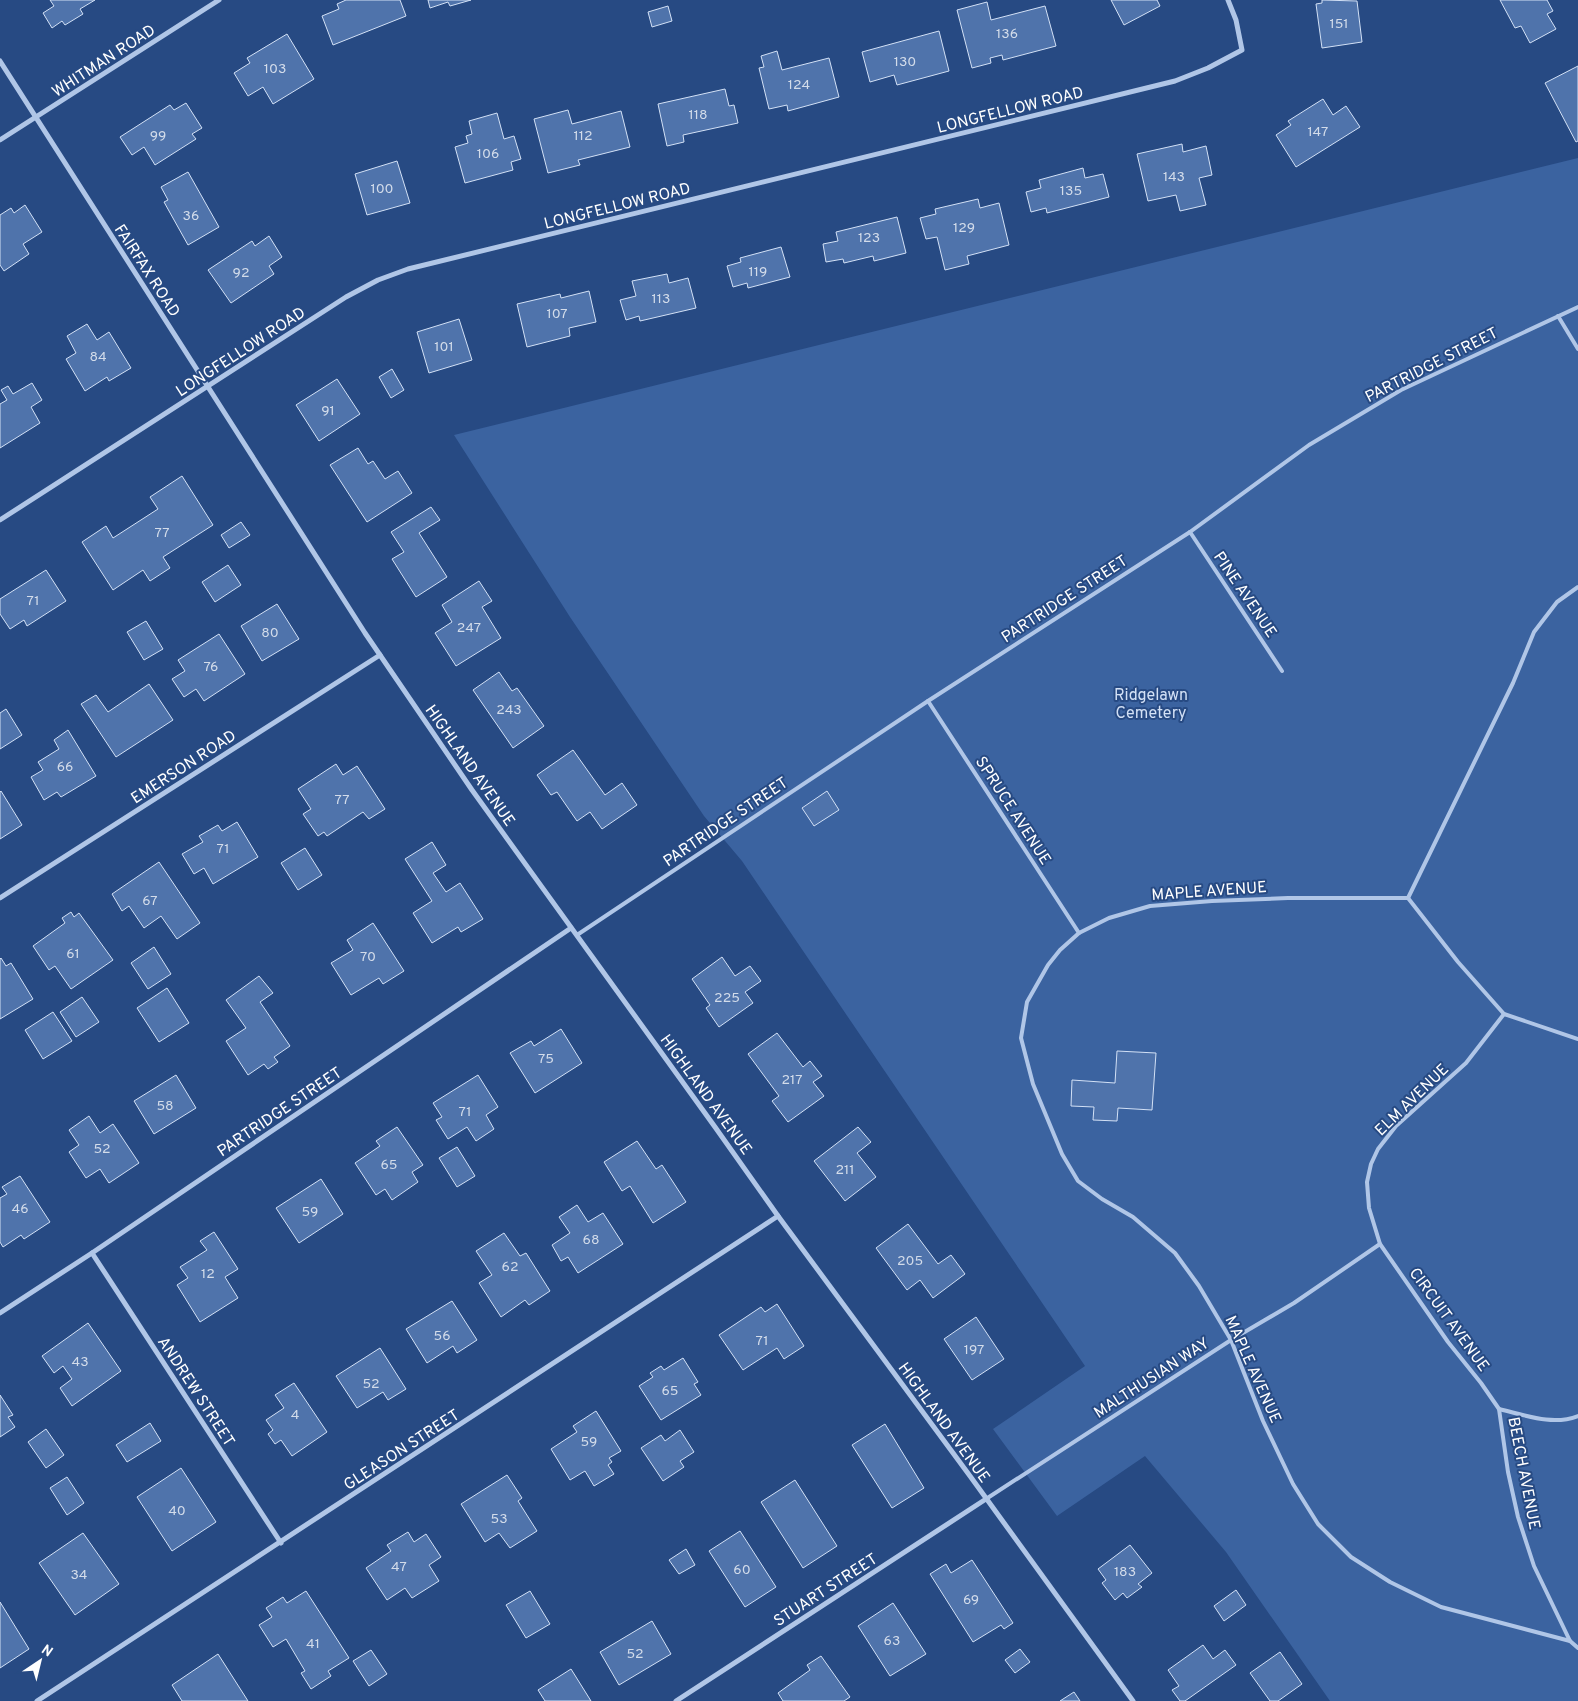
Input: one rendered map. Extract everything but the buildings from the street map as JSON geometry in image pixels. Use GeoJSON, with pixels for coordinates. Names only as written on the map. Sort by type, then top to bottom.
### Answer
{"type":"FeatureCollection","features":[{"type":"Feature","properties":{"kind":"street","name":"WHITMAN ROAD"},"geometry":{"type":"LineString","coordinates":[[0,140],[219,0]]}},
{"type":"Feature","properties":{"kind":"street","name":"LONGFELLOW ROAD"},"geometry":{"type":"LineString","coordinates":[[0,520],[355,292],[378,280],[408,269],[1175,81],[1193,75],[1242,50],[1236,20],[1228,0]]}},
{"type":"Feature","properties":{"kind":"street","name":"FAIRFAX ROAD"},"geometry":{"type":"LineString","coordinates":[[0,61],[275,492]]}},
{"type":"Feature","properties":{"kind":"street","name":"HIGHLAND AVENUE"},"geometry":{"type":"LineString","coordinates":[[275,492],[380,655],[472,790],[778,1216],[1133,1701]]}},
{"type":"Feature","properties":{"kind":"street","name":"EMERSON ROAD"},"geometry":{"type":"LineString","coordinates":[[0,898],[380,655]]}},
{"type":"Feature","properties":{"kind":"street","name":"PARTRIDGE STREET"},"geometry":{"type":"LineString","coordinates":[[0,1313],[92,1253],[571,928]]}},
{"type":"Feature","properties":{"kind":"street","name":"GLEASON STREET"},"geometry":{"type":"LineString","coordinates":[[37,1701],[778,1216]]}},
{"type":"Feature","properties":{"kind":"street","name":"ANDREW STREET"},"geometry":{"type":"LineString","coordinates":[[92,1253],[280,1543]]}},
{"type":"Feature","properties":{"kind":"street","name":"STUART STREET"},"geometry":{"type":"LineString","coordinates":[[676,1701],[986,1499]]}},
{"type":"Feature","properties":{"kind":"lane","name":"PARTRIDGE STREET"},"geometry":{"type":"LineString","coordinates":[[577,935],[928,701],[1190,532],[1310,445],[1401,390],[1578,307]]}},
{"type":"Feature","properties":{"kind":"lane"},"geometry":{"type":"LineString","coordinates":[[1558,316],[1578,349]]}},
{"type":"Feature","properties":{"kind":"lane","name":"PINE AVENUE"},"geometry":{"type":"LineString","coordinates":[[1190,532],[1282,671]]}},
{"type":"Feature","properties":{"kind":"lane"},"geometry":{"type":"LineString","coordinates":[[1578,587],[1557,602],[1534,632],[1513,683],[1408,898],[1458,962],[1504,1014],[1578,1039]]}},
{"type":"Feature","properties":{"kind":"lane","name":"SPRUCE AVENUE"},"geometry":{"type":"LineString","coordinates":[[928,701],[1079,933]]}},
{"type":"Feature","properties":{"kind":"lane","name":"MAPLE AVENUE"},"geometry":{"type":"LineString","coordinates":[[1408,898],[1288,898],[1150,906],[1109,918],[1079,933],[1060,950],[1048,965],[1027,1002],[1022,1038],[1033,1084],[1062,1154],[1078,1181],[1132,1218],[1175,1253],[1199,1286],[1231,1340],[1262,1422],[1293,1484],[1318,1524],[1351,1557],[1390,1582],[1441,1608],[1570,1641]]}},
{"type":"Feature","properties":{"kind":"lane","name":"ELM AVENUE"},"geometry":{"type":"LineString","coordinates":[[1380,1244],[1369,1208],[1367,1182],[1371,1164],[1378,1148],[1396,1126],[1466,1064],[1504,1014]]}},
{"type":"Feature","properties":{"kind":"lane","name":"MALTHUSIAN WAY"},"geometry":{"type":"LineString","coordinates":[[986,1499],[1231,1340],[1294,1302],[1380,1244]]}},
{"type":"Feature","properties":{"kind":"lane","name":"CIRCUIT AVENUE"},"geometry":{"type":"LineString","coordinates":[[1380,1244],[1448,1342],[1499,1409]]}},
{"type":"Feature","properties":{"kind":"lane"},"geometry":{"type":"LineString","coordinates":[[1499,1409],[1543,1420],[1568,1420],[1578,1416]]}},
{"type":"Feature","properties":{"kind":"lane","name":"BEECH AVENUE"},"geometry":{"type":"LineString","coordinates":[[1499,1409],[1508,1472],[1518,1517],[1534,1566],[1570,1641],[1578,1648]]}},
{"type":"Feature","properties":{"kind":"green space","name":"Ridgelawn Cemetery"},"geometry":{"type":"Polygon","coordinates":[[[1578,158],[1578,1701],[1330,1701],[1226,1552],[1145,1456],[1057,1516],[993,1429],[1085,1366],[742,861],[704,816],[570,617],[454,435],[1578,158]]]}}]}
